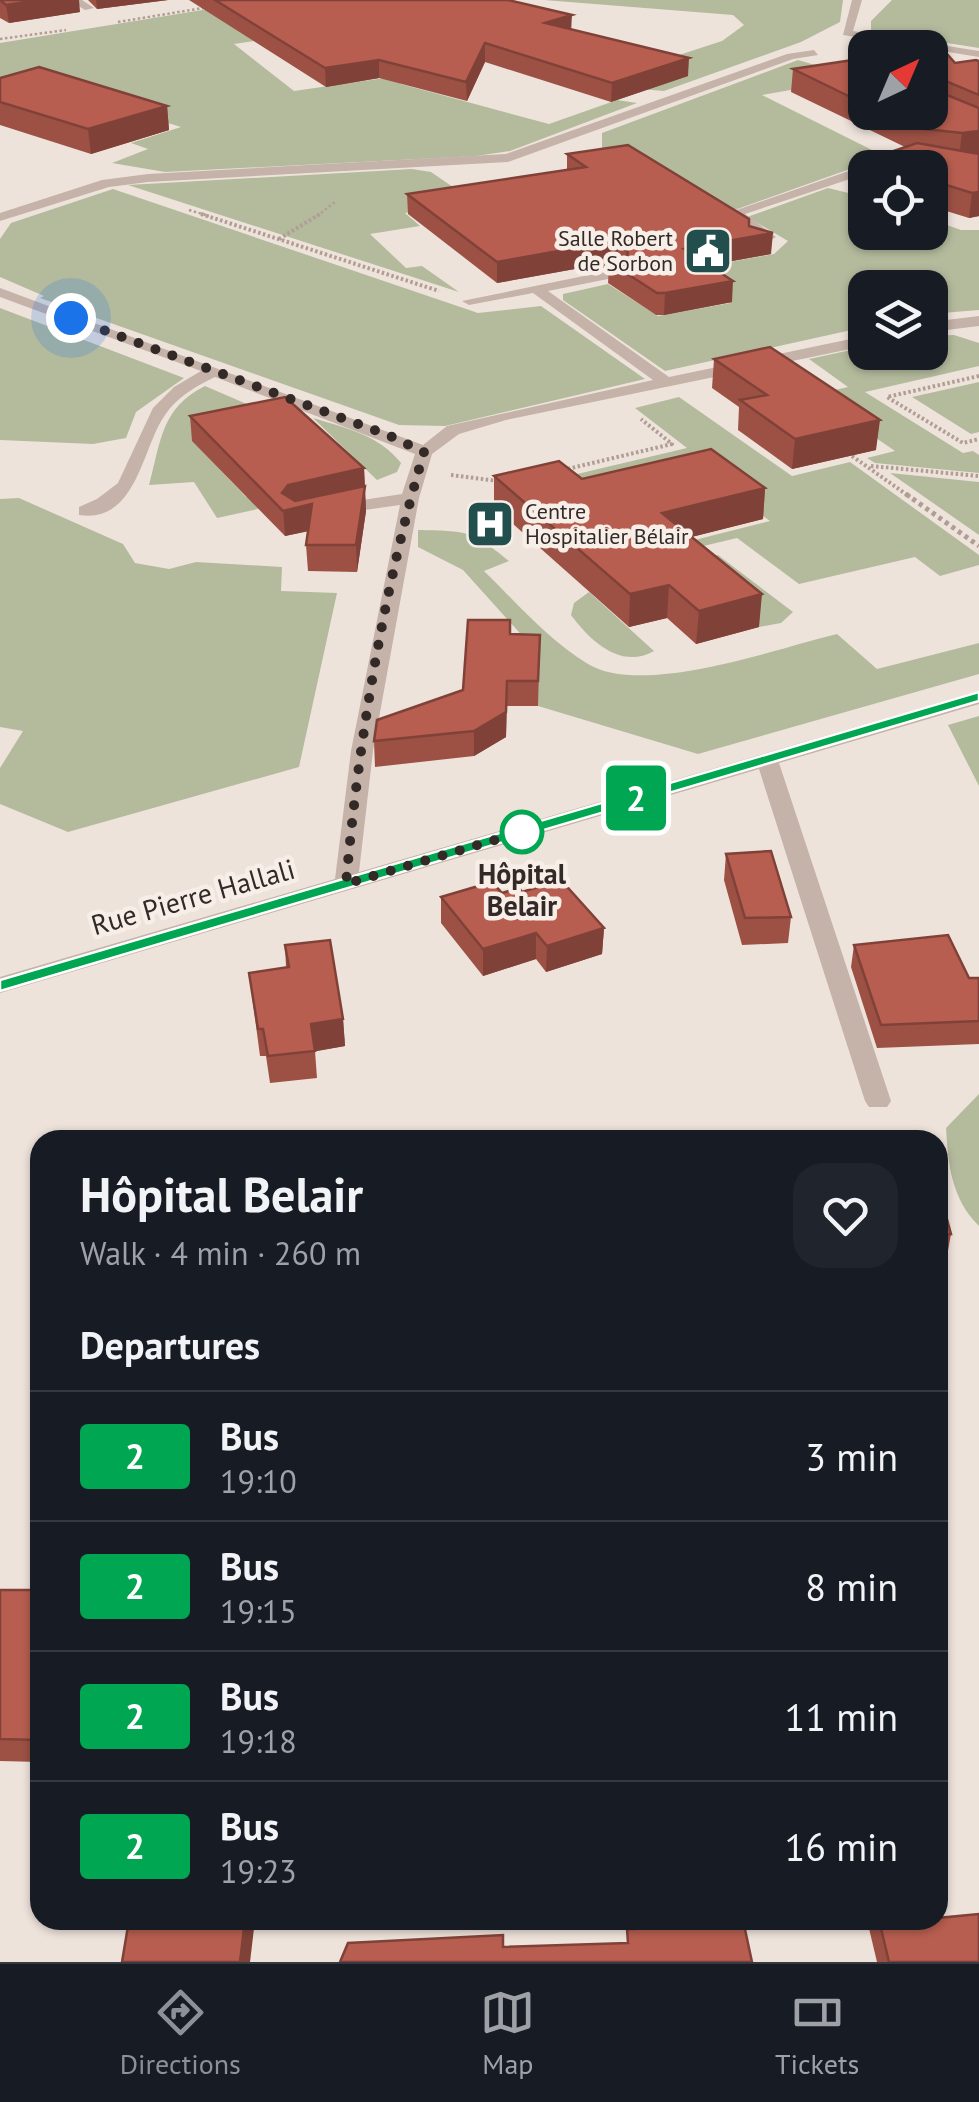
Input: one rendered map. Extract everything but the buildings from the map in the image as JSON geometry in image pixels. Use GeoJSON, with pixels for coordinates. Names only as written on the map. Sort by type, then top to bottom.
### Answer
{"type":"FeatureCollection","features":[{"type":"Feature","properties":{"kind":"street"},"geometry":{"type":"LineString","coordinates":[[74,0],[90,8]]}},
{"type":"Feature","properties":{"kind":"street"},"geometry":{"type":"LineString","coordinates":[[832,64],[830,42],[857,0]]}},
{"type":"Feature","properties":{"kind":"street"},"geometry":{"type":"LineString","coordinates":[[0,217],[96,186],[148,178],[508,158],[830,42],[979,54]]}},
{"type":"Feature","properties":{"kind":"street"},"geometry":{"type":"LineString","coordinates":[[756,243],[770,237],[736,213],[848,176]]}},
{"type":"Feature","properties":{"kind":"street"},"geometry":{"type":"LineString","coordinates":[[469,301],[618,272]]}},
{"type":"Feature","properties":{"kind":"street"},"geometry":{"type":"LineString","coordinates":[[536,288],[668,383]]}},
{"type":"Feature","properties":{"kind":"street"},"geometry":{"type":"LineString","coordinates":[[0,292],[424,452]]}},
{"type":"Feature","properties":{"kind":"street"},"geometry":{"type":"LineString","coordinates":[[948,323],[979,321]]}},
{"type":"Feature","properties":{"kind":"street"},"geometry":{"type":"LineString","coordinates":[[955,322],[979,335]]}},
{"type":"Feature","properties":{"kind":"street"},"geometry":{"type":"LineString","coordinates":[[346,884],[362,751],[413,487],[424,452],[453,430],[848,345]]}},
{"type":"Feature","properties":{"kind":"street"},"geometry":{"type":"LineString","coordinates":[[86,511],[114,501],[131,479],[153,420],[168,400],[214,371]]}},
{"type":"Feature","properties":{"kind":"street"},"geometry":{"type":"LineString","coordinates":[[312,514],[413,487]]}},
{"type":"Feature","properties":{"kind":"street","name":"Rue Pierre Hallali"},"geometry":{"type":"LineString","coordinates":[[0,984],[979,697]]}},
{"type":"Feature","properties":{"kind":"street"},"geometry":{"type":"LineString","coordinates":[[768,760],[878,1101]]}},
{"type":"Feature","properties":{"kind":"path"},"geometry":{"type":"LineString","coordinates":[[116,22],[211,6]]}},
{"type":"Feature","properties":{"kind":"path"},"geometry":{"type":"LineString","coordinates":[[0,39],[78,28]]}},
{"type":"Feature","properties":{"kind":"path"},"geometry":{"type":"LineString","coordinates":[[175,206],[469,301]]}},
{"type":"Feature","properties":{"kind":"path"},"geometry":{"type":"LineString","coordinates":[[979,376],[886,397],[963,443],[979,439]]}},
{"type":"Feature","properties":{"kind":"path"},"geometry":{"type":"LineString","coordinates":[[559,471],[672,444],[610,394]]}},
{"type":"Feature","properties":{"kind":"path"},"geometry":{"type":"LineString","coordinates":[[852,456],[979,546]]}},
{"type":"Feature","properties":{"kind":"path"},"geometry":{"type":"LineString","coordinates":[[866,466],[979,476]]}},
{"type":"Feature","properties":{"kind":"path"},"geometry":{"type":"LineString","coordinates":[[413,487],[464,474],[503,484]]}},
{"type":"Feature","properties":{"kind":"green space"},"geometry":{"type":"Polygon","coordinates":[[[263,0],[316,32],[234,44],[294,91],[391,77],[401,84],[549,124],[617,100],[637,103],[510,151],[476,156],[165,172],[112,163],[148,149],[131,143],[181,127],[30,81],[0,89],[0,43],[263,0]]]}},
{"type":"Feature","properties":{"kind":"green space"},"geometry":{"type":"Polygon","coordinates":[[[544,0],[843,0],[840,22],[801,42],[664,91],[640,89],[676,56],[722,41],[744,25],[733,15],[544,0]]]}},
{"type":"Feature","properties":{"kind":"green space"},"geometry":{"type":"Polygon","coordinates":[[[892,0],[979,0],[979,48],[948,43],[948,30],[871,30],[871,21],[892,0]]]}},
{"type":"Feature","properties":{"kind":"green space"},"geometry":{"type":"Polygon","coordinates":[[[798,60],[832,70],[848,80],[762,95],[872,150],[848,150],[848,170],[729,212],[602,153],[602,133],[798,60]]]}},
{"type":"Feature","properties":{"kind":"green space"},"geometry":{"type":"Polygon","coordinates":[[[412,169],[431,172],[507,224],[465,203],[405,213],[420,226],[370,234],[406,268],[422,266],[459,292],[128,185],[412,169]]]}},
{"type":"Feature","properties":{"kind":"green space"},"geometry":{"type":"Polygon","coordinates":[[[828,188],[848,193],[848,250],[948,250],[948,225],[979,230],[979,310],[948,313],[948,270],[848,270],[848,331],[665,371],[563,300],[563,294],[608,284],[658,316],[730,303],[668,273],[774,254],[788,241],[747,217],[828,188]]]}},
{"type":"Feature","properties":{"kind":"green space"},"geometry":{"type":"Polygon","coordinates":[[[113,189],[478,313],[541,306],[645,379],[445,426],[399,425],[40,298],[44,296],[0,277],[0,239],[11,223],[113,189]]]}},
{"type":"Feature","properties":{"kind":"green space"},"geometry":{"type":"Polygon","coordinates":[[[0,308],[184,378],[136,412],[126,438],[93,444],[0,440],[0,308]]]}},
{"type":"Feature","properties":{"kind":"green space"},"geometry":{"type":"Polygon","coordinates":[[[948,335],[979,343],[979,366],[865,392],[963,453],[973,451],[979,455],[979,473],[875,463],[867,458],[895,451],[813,395],[848,387],[809,359],[848,351],[848,370],[948,370],[948,335]]]}},
{"type":"Feature","properties":{"kind":"green space"},"geometry":{"type":"Polygon","coordinates":[[[979,382],[979,432],[971,434],[912,397],[979,382]]]}},
{"type":"Feature","properties":{"kind":"green space"},"geometry":{"type":"Polygon","coordinates":[[[205,386],[286,421],[193,441],[246,497],[264,493],[276,505],[217,518],[194,482],[149,485],[171,415],[205,386]]]}},
{"type":"Feature","properties":{"kind":"green space"},"geometry":{"type":"Polygon","coordinates":[[[679,397],[792,476],[850,462],[979,555],[979,565],[940,576],[915,557],[799,584],[737,538],[649,559],[643,553],[770,521],[709,477],[518,488],[687,448],[635,408],[679,397]]]}},
{"type":"Feature","properties":{"kind":"green space"},"geometry":{"type":"Polygon","coordinates":[[[313,418],[383,446],[401,463],[397,472],[377,480],[313,418]]]}},
{"type":"Feature","properties":{"kind":"green space"},"geometry":{"type":"Polygon","coordinates":[[[890,473],[979,482],[979,535],[890,473]]]}},
{"type":"Feature","properties":{"kind":"green space"},"geometry":{"type":"Polygon","coordinates":[[[19,498],[123,544],[135,563],[169,569],[196,562],[282,567],[281,591],[337,593],[299,767],[68,832],[0,804],[0,768],[23,731],[0,727],[0,499],[19,498]]]}},
{"type":"Feature","properties":{"kind":"green space"},"geometry":{"type":"Polygon","coordinates":[[[418,530],[468,534],[496,551],[509,561],[484,571],[559,644],[588,664],[612,673],[675,673],[710,667],[837,634],[877,669],[979,643],[979,674],[698,754],[538,706],[527,641],[463,570],[418,547],[418,530]]]}},
{"type":"Feature","properties":{"kind":"green space"},"geometry":{"type":"Polygon","coordinates":[[[718,555],[793,612],[781,623],[759,627],[648,570],[718,555]]]}},
{"type":"Feature","properties":{"kind":"green space"},"geometry":{"type":"Polygon","coordinates":[[[589,592],[654,651],[642,656],[618,655],[587,634],[571,615],[574,603],[589,592]]]}},
{"type":"Feature","properties":{"kind":"green space"},"geometry":{"type":"Polygon","coordinates":[[[979,716],[979,786],[948,725],[979,716]]]}},
{"type":"Feature","properties":{"kind":"green space"},"geometry":{"type":"Polygon","coordinates":[[[979,1094],[979,1226],[957,1192],[946,1128],[979,1094]]]}},
{"type":"Feature","properties":{"kind":"bus line","name":"2"},"geometry":{"type":"LineString","coordinates":[[0,985],[979,697]]}},
{"type":"Feature","properties":{"kind":"place","name":"Salle Robert de Sorbon"},"geometry":{"type":"Point","coordinates":[708,251]}},
{"type":"Feature","properties":{"kind":"place","name":"Centre Hospitalier Bélair"},"geometry":{"type":"Point","coordinates":[490,524]}},
{"type":"Feature","properties":{"kind":"place","name":"Hôpital Belair"},"geometry":{"type":"Point","coordinates":[522,832]}},
{"type":"Feature","properties":{"kind":"route"},"geometry":{"type":"LineString","coordinates":[[71,318],[388,435],[424,452],[410,498],[362,751],[346,884],[522,832]]}}]}
